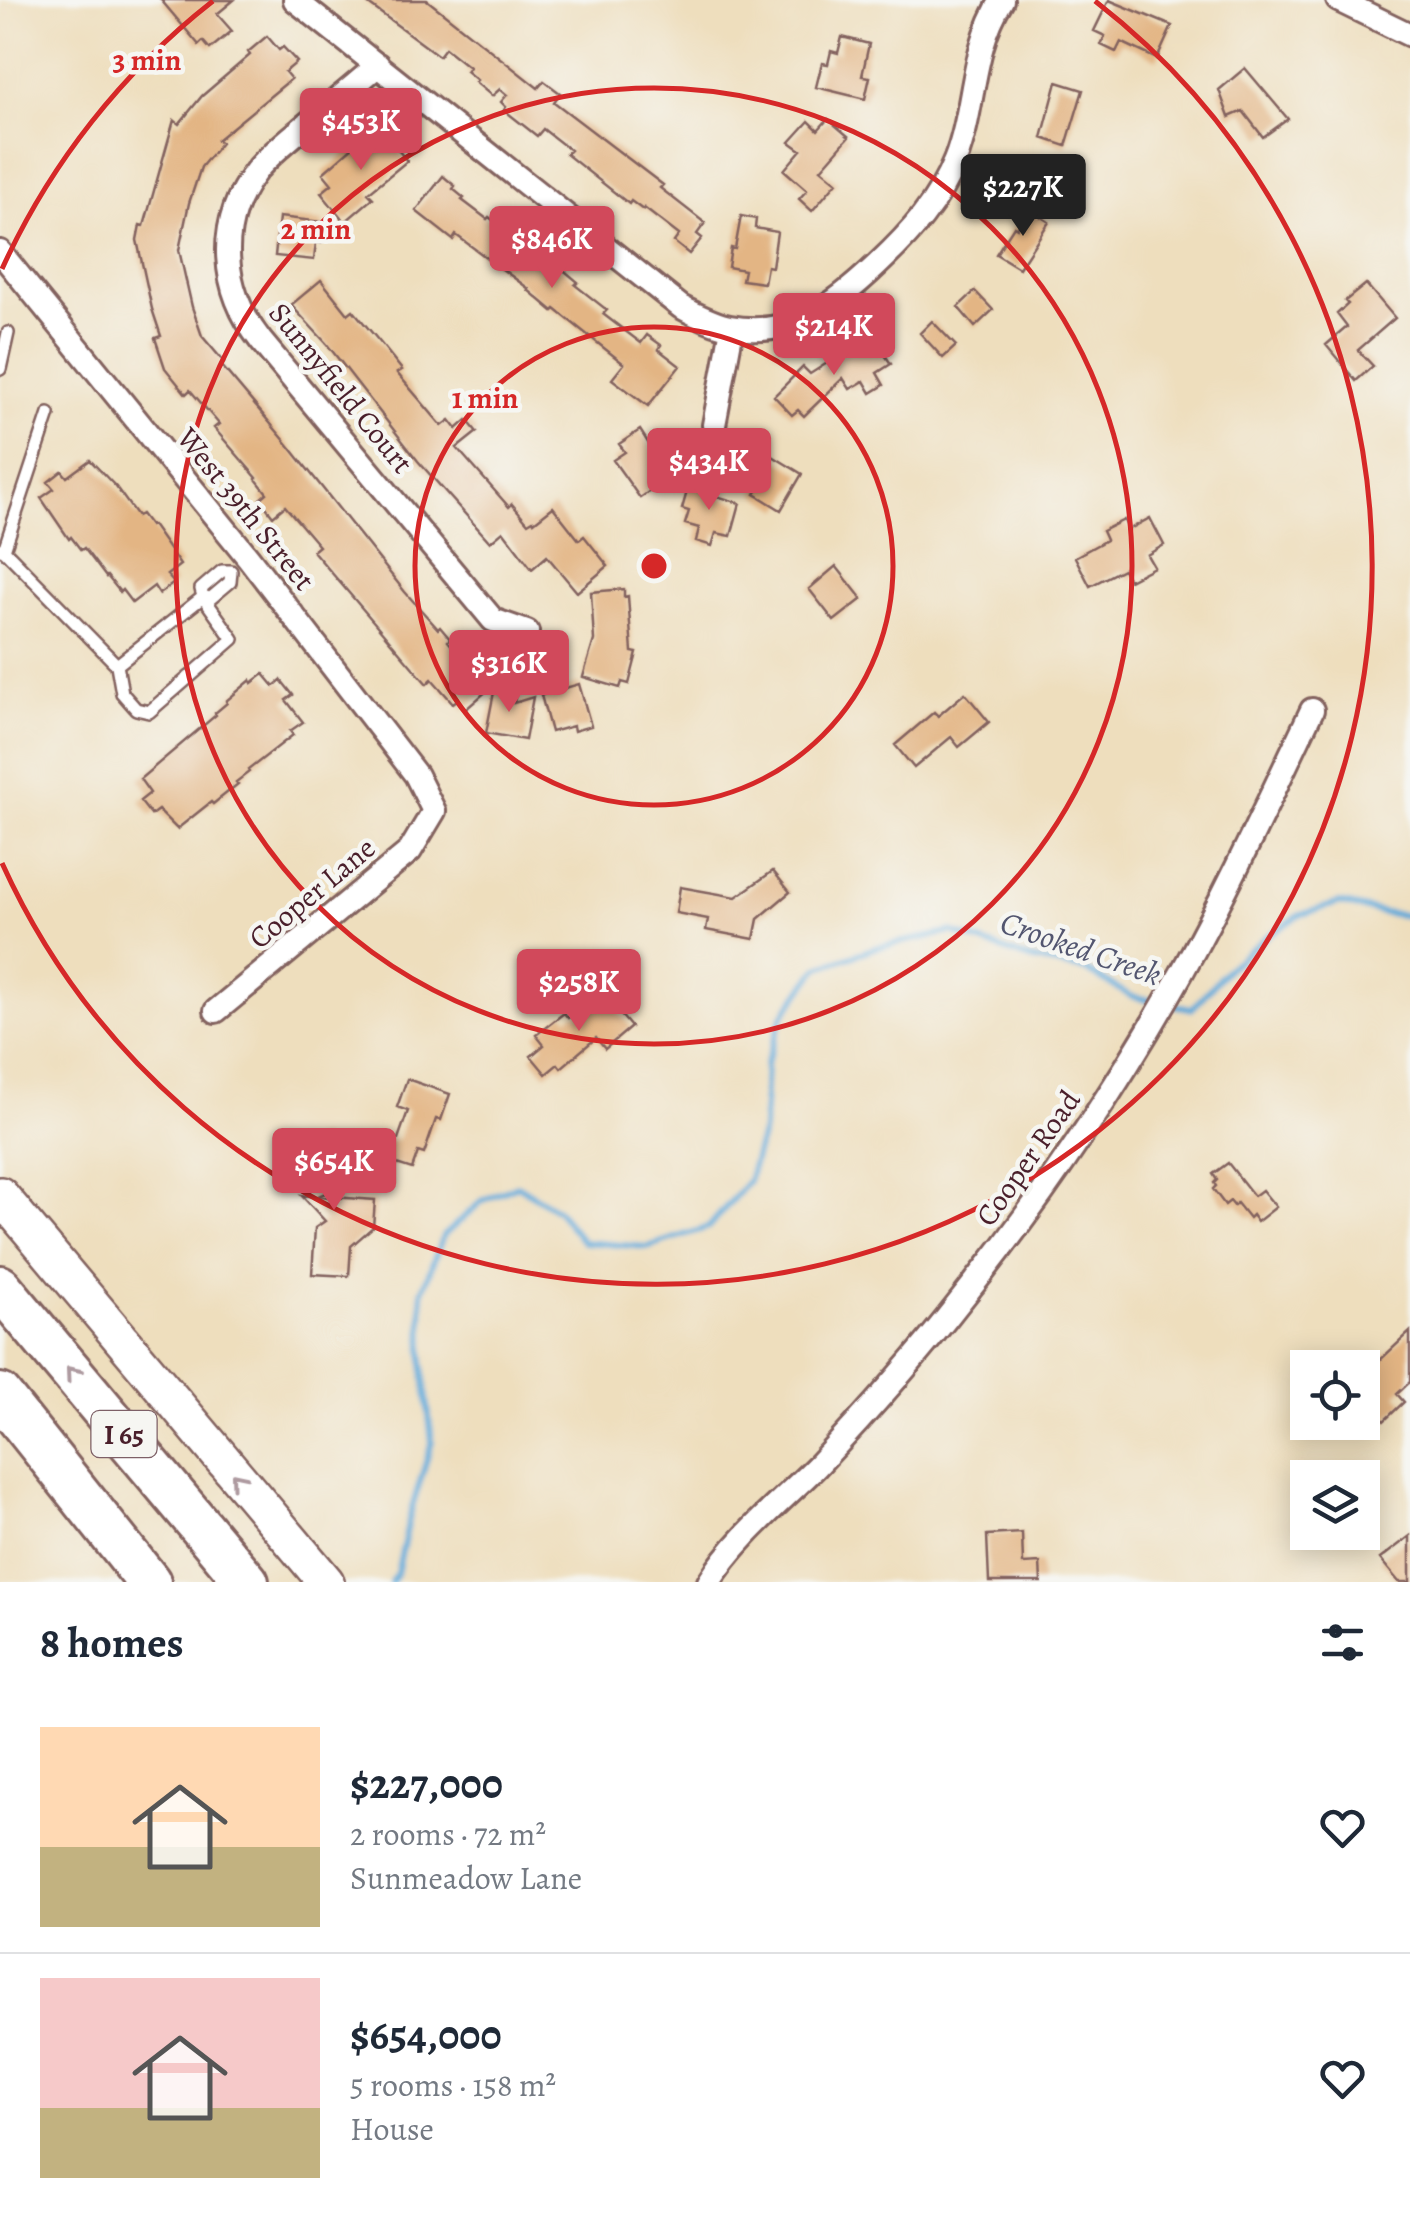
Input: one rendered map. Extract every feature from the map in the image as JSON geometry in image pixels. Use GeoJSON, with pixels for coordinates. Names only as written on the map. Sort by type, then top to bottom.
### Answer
{"type":"FeatureCollection","features":[{"type":"Feature","properties":{"kind":"highway","name":"I 65"},"geometry":{"type":"LineString","coordinates":[[0,1286],[247,1582]]}},
{"type":"Feature","properties":{"kind":"highway","name":"I 65"},"geometry":{"type":"LineString","coordinates":[[0,1395],[149,1582]]}},
{"type":"Feature","properties":{"kind":"highway"},"geometry":{"type":"LineString","coordinates":[[0,1430],[119,1547]]}},
{"type":"Feature","properties":{"kind":"main road"},"geometry":{"type":"LineString","coordinates":[[0,1196],[326,1582]]}},
{"type":"Feature","properties":{"kind":"street"},"geometry":{"type":"LineString","coordinates":[[295,0],[681,307],[732,328],[777,328],[820,312],[843,296],[919,224],[955,161],[978,56],[1002,0]]}},
{"type":"Feature","properties":{"kind":"street"},"geometry":{"type":"LineString","coordinates":[[1338,0],[1410,35]]}},
{"type":"Feature","properties":{"kind":"street","name":"Sunnyfield Court"},"geometry":{"type":"LineString","coordinates":[[378,65],[270,156],[252,178],[238,202],[229,238],[231,284],[240,310],[261,341],[494,620],[528,632]]}},
{"type":"Feature","properties":{"kind":"street","name":"West 39th Street"},"geometry":{"type":"LineString","coordinates":[[0,252],[240,564],[416,775],[434,810]]}},
{"type":"Feature","properties":{"kind":"street"},"geometry":{"type":"LineString","coordinates":[[714,425],[732,328]]}},
{"type":"Feature","properties":{"kind":"street","name":"Cooper Road"},"geometry":{"type":"LineString","coordinates":[[709,1582],[736,1544],[850,1430],[960,1302],[1064,1162],[1180,976],[1312,710]]}},
{"type":"Feature","properties":{"kind":"street","name":"Cooper Lane"},"geometry":{"type":"LineString","coordinates":[[216,1011],[410,851],[434,810]]}},
{"type":"Feature","properties":{"kind":"lane"},"geometry":{"type":"LineString","coordinates":[[0,368],[8,333]]}},
{"type":"Feature","properties":{"kind":"lane"},"geometry":{"type":"LineString","coordinates":[[49,414],[2,549],[117,665],[122,694],[136,709],[149,712],[233,639],[202,597]]}},
{"type":"Feature","properties":{"kind":"lane"},"geometry":{"type":"LineString","coordinates":[[117,665],[202,597],[211,598],[230,582],[240,564]]}},
{"type":"Feature","properties":{"kind":"building"},"geometry":{"type":"Polygon","coordinates":[[[161,0],[234,0],[217,14],[232,31],[210,49],[203,41],[199,45],[161,0]]]}},
{"type":"Feature","properties":{"kind":"building"},"geometry":{"type":"Polygon","coordinates":[[[363,0],[427,0],[538,88],[544,81],[560,93],[554,102],[663,185],[660,188],[705,223],[697,234],[702,238],[689,254],[674,242],[679,235],[644,208],[631,201],[629,204],[566,154],[570,150],[543,129],[537,136],[504,110],[501,102],[507,95],[500,89],[492,96],[466,71],[469,67],[445,48],[439,56],[363,0]]]}},
{"type":"Feature","properties":{"kind":"building"},"geometry":{"type":"Polygon","coordinates":[[[1109,0],[1172,26],[1157,59],[1121,42],[1116,52],[1101,45],[1105,36],[1094,31],[1109,0]]]}},
{"type":"Feature","properties":{"kind":"building"},"geometry":{"type":"Polygon","coordinates":[[[267,36],[297,62],[285,72],[291,79],[217,140],[221,143],[201,167],[179,250],[192,307],[202,336],[224,362],[221,365],[489,689],[465,710],[457,700],[453,703],[432,679],[427,684],[313,551],[319,546],[285,506],[273,516],[260,499],[267,493],[214,428],[219,424],[165,368],[155,338],[161,336],[137,240],[174,120],[179,124],[202,96],[267,36]]]}},
{"type":"Feature","properties":{"kind":"building"},"geometry":{"type":"Polygon","coordinates":[[[842,37],[869,44],[862,76],[870,77],[865,99],[816,87],[822,63],[828,64],[831,51],[838,53],[842,37]]]}},
{"type":"Feature","properties":{"kind":"building"},"geometry":{"type":"Polygon","coordinates":[[[1245,68],[1288,119],[1263,137],[1243,111],[1229,117],[1219,90],[1245,68]]]}},
{"type":"Feature","properties":{"kind":"building"},"geometry":{"type":"Polygon","coordinates":[[[1057,82],[1083,90],[1066,146],[1042,138],[1057,82]]]}},
{"type":"Feature","properties":{"kind":"building"},"geometry":{"type":"Polygon","coordinates":[[[828,119],[849,137],[821,169],[837,182],[812,211],[799,199],[807,190],[784,170],[801,150],[790,142],[809,121],[818,130],[828,119]]]}},
{"type":"Feature","properties":{"kind":"building"},"geometry":{"type":"Polygon","coordinates":[[[378,125],[407,161],[368,193],[373,198],[345,222],[321,193],[332,184],[323,173],[378,125]]]}},
{"type":"Feature","properties":{"kind":"building"},"geometry":{"type":"Polygon","coordinates":[[[443,176],[455,186],[453,189],[462,200],[507,231],[502,237],[539,263],[543,258],[557,270],[560,267],[578,282],[575,285],[607,310],[603,314],[641,343],[647,335],[680,366],[648,406],[612,379],[624,364],[456,235],[453,240],[416,211],[443,176]]]}},
{"type":"Feature","properties":{"kind":"building"},"geometry":{"type":"Polygon","coordinates":[[[1029,209],[1049,222],[1019,268],[996,254],[1029,209]]]}},
{"type":"Feature","properties":{"kind":"building"},"geometry":{"type":"Polygon","coordinates":[[[741,216],[756,219],[755,228],[777,232],[772,267],[767,266],[764,283],[742,280],[744,270],[728,267],[741,216]]]}},
{"type":"Feature","properties":{"kind":"building"},"geometry":{"type":"Polygon","coordinates":[[[279,217],[323,222],[314,260],[275,256],[279,217]]]}},
{"type":"Feature","properties":{"kind":"building"},"geometry":{"type":"Polygon","coordinates":[[[321,280],[348,314],[353,310],[383,346],[402,370],[397,373],[442,426],[450,420],[457,429],[467,420],[477,432],[457,448],[509,507],[512,504],[528,523],[553,507],[579,540],[584,536],[608,566],[577,592],[547,556],[532,569],[503,531],[490,542],[418,461],[326,343],[291,305],[321,280]]]}},
{"type":"Feature","properties":{"kind":"building"},"geometry":{"type":"Polygon","coordinates":[[[1366,284],[1395,318],[1358,350],[1373,366],[1356,381],[1326,345],[1347,327],[1337,314],[1348,304],[1345,301],[1366,284]]]}},
{"type":"Feature","properties":{"kind":"building"},"geometry":{"type":"Polygon","coordinates":[[[975,291],[993,310],[975,327],[958,307],[975,291]]]}},
{"type":"Feature","properties":{"kind":"building"},"geometry":{"type":"Polygon","coordinates":[[[932,321],[956,346],[943,358],[920,333],[932,321]]]}},
{"type":"Feature","properties":{"kind":"building"},"geometry":{"type":"Polygon","coordinates":[[[877,343],[891,364],[877,373],[884,385],[871,393],[864,381],[850,389],[843,378],[804,416],[798,410],[792,415],[774,396],[803,367],[810,374],[851,348],[854,352],[862,347],[865,350],[877,343]]]}},
{"type":"Feature","properties":{"kind":"building"},"geometry":{"type":"Polygon","coordinates":[[[640,430],[670,477],[640,498],[613,460],[625,452],[619,444],[640,430]]]}},
{"type":"Feature","properties":{"kind":"building"},"geometry":{"type":"Polygon","coordinates":[[[771,455],[802,474],[781,510],[755,494],[771,455]]]}},
{"type":"Feature","properties":{"kind":"building"},"geometry":{"type":"Polygon","coordinates":[[[90,460],[137,516],[141,514],[152,525],[180,565],[167,575],[174,583],[159,594],[154,586],[132,603],[84,548],[81,550],[69,539],[41,498],[54,489],[48,482],[62,471],[67,477],[90,460]]]}},
{"type":"Feature","properties":{"kind":"building"},"geometry":{"type":"Polygon","coordinates":[[[690,481],[715,488],[713,495],[740,503],[731,536],[716,533],[712,546],[696,541],[699,528],[685,524],[689,511],[682,509],[690,481]]]}},
{"type":"Feature","properties":{"kind":"building"},"geometry":{"type":"Polygon","coordinates":[[[1150,518],[1164,545],[1147,555],[1154,567],[1129,580],[1123,569],[1090,586],[1075,557],[1106,540],[1102,531],[1124,520],[1128,530],[1150,518]]]}},
{"type":"Feature","properties":{"kind":"building"},"geometry":{"type":"Polygon","coordinates":[[[836,566],[862,599],[834,621],[809,589],[836,566]]]}},
{"type":"Feature","properties":{"kind":"building"},"geometry":{"type":"Polygon","coordinates":[[[624,589],[624,597],[628,596],[632,652],[637,653],[629,684],[622,682],[620,688],[583,677],[594,640],[591,592],[624,589]]]}},
{"type":"Feature","properties":{"kind":"building"},"geometry":{"type":"Polygon","coordinates":[[[264,674],[274,686],[281,680],[293,695],[286,700],[303,722],[290,731],[293,735],[248,770],[238,784],[177,829],[158,810],[151,815],[140,801],[150,793],[140,779],[216,715],[226,701],[264,674]]]}},
{"type":"Feature","properties":{"kind":"building"},"geometry":{"type":"Polygon","coordinates":[[[579,684],[591,726],[551,732],[541,695],[579,684]]]}},
{"type":"Feature","properties":{"kind":"building"},"geometry":{"type":"Polygon","coordinates":[[[495,687],[516,691],[514,703],[533,697],[525,740],[486,733],[495,687]]]}},
{"type":"Feature","properties":{"kind":"building"},"geometry":{"type":"Polygon","coordinates":[[[965,693],[989,722],[959,747],[951,737],[914,768],[895,745],[934,712],[938,716],[965,693]]]}},
{"type":"Feature","properties":{"kind":"building"},"geometry":{"type":"Polygon","coordinates":[[[773,871],[790,892],[758,919],[754,939],[706,930],[708,919],[676,913],[680,887],[736,897],[773,871]]]}},
{"type":"Feature","properties":{"kind":"building"},"geometry":{"type":"Polygon","coordinates":[[[604,995],[631,1027],[605,1049],[596,1038],[561,1068],[558,1064],[546,1074],[531,1056],[544,1045],[536,1035],[564,1013],[568,1018],[577,1015],[604,995]]]}},
{"type":"Feature","properties":{"kind":"building"},"geometry":{"type":"Polygon","coordinates":[[[407,1079],[450,1094],[441,1120],[436,1119],[424,1154],[418,1152],[412,1169],[397,1164],[369,1175],[361,1152],[398,1139],[408,1111],[397,1107],[407,1079]]]}},
{"type":"Feature","properties":{"kind":"building"},"geometry":{"type":"Polygon","coordinates":[[[319,1136],[340,1160],[339,1188],[318,1196],[375,1200],[373,1227],[351,1246],[349,1276],[312,1274],[315,1228],[325,1221],[301,1195],[309,1196],[310,1168],[299,1154],[319,1136]]]}},
{"type":"Feature","properties":{"kind":"building"},"geometry":{"type":"Polygon","coordinates":[[[1228,1163],[1254,1196],[1262,1190],[1276,1207],[1257,1222],[1237,1203],[1234,1206],[1230,1201],[1225,1205],[1213,1189],[1217,1180],[1213,1174],[1228,1163]]]}},
{"type":"Feature","properties":{"kind":"building"},"geometry":{"type":"Polygon","coordinates":[[[1410,1332],[1410,1382],[1397,1394],[1404,1402],[1384,1421],[1380,1417],[1380,1360],[1410,1332]]]}},
{"type":"Feature","properties":{"kind":"building"},"geometry":{"type":"Polygon","coordinates":[[[1022,1533],[1023,1564],[1040,1563],[1041,1582],[989,1582],[987,1535],[1022,1533]]]}},
{"type":"Feature","properties":{"kind":"building"},"geometry":{"type":"Polygon","coordinates":[[[1410,1536],[1410,1582],[1399,1582],[1380,1559],[1410,1536]]]}},
{"type":"Feature","properties":{"kind":"waterway","name":"Crooked Creek"},"geometry":{"type":"LineString","coordinates":[[1171,1004],[1192,1009],[1226,970],[1300,915],[1339,903],[1410,916]]}},
{"type":"Feature","properties":{"kind":"waterway","name":"Crooked Creek"},"geometry":{"type":"LineString","coordinates":[[391,1582],[397,1573],[432,1442],[423,1364],[422,1291],[443,1236],[482,1201],[517,1185],[557,1210],[583,1242],[647,1247],[709,1227],[748,1181],[763,1130],[766,1064],[782,1017],[818,968],[874,948],[952,932],[1029,959],[1085,970],[1131,996],[1159,1002]]}}]}
